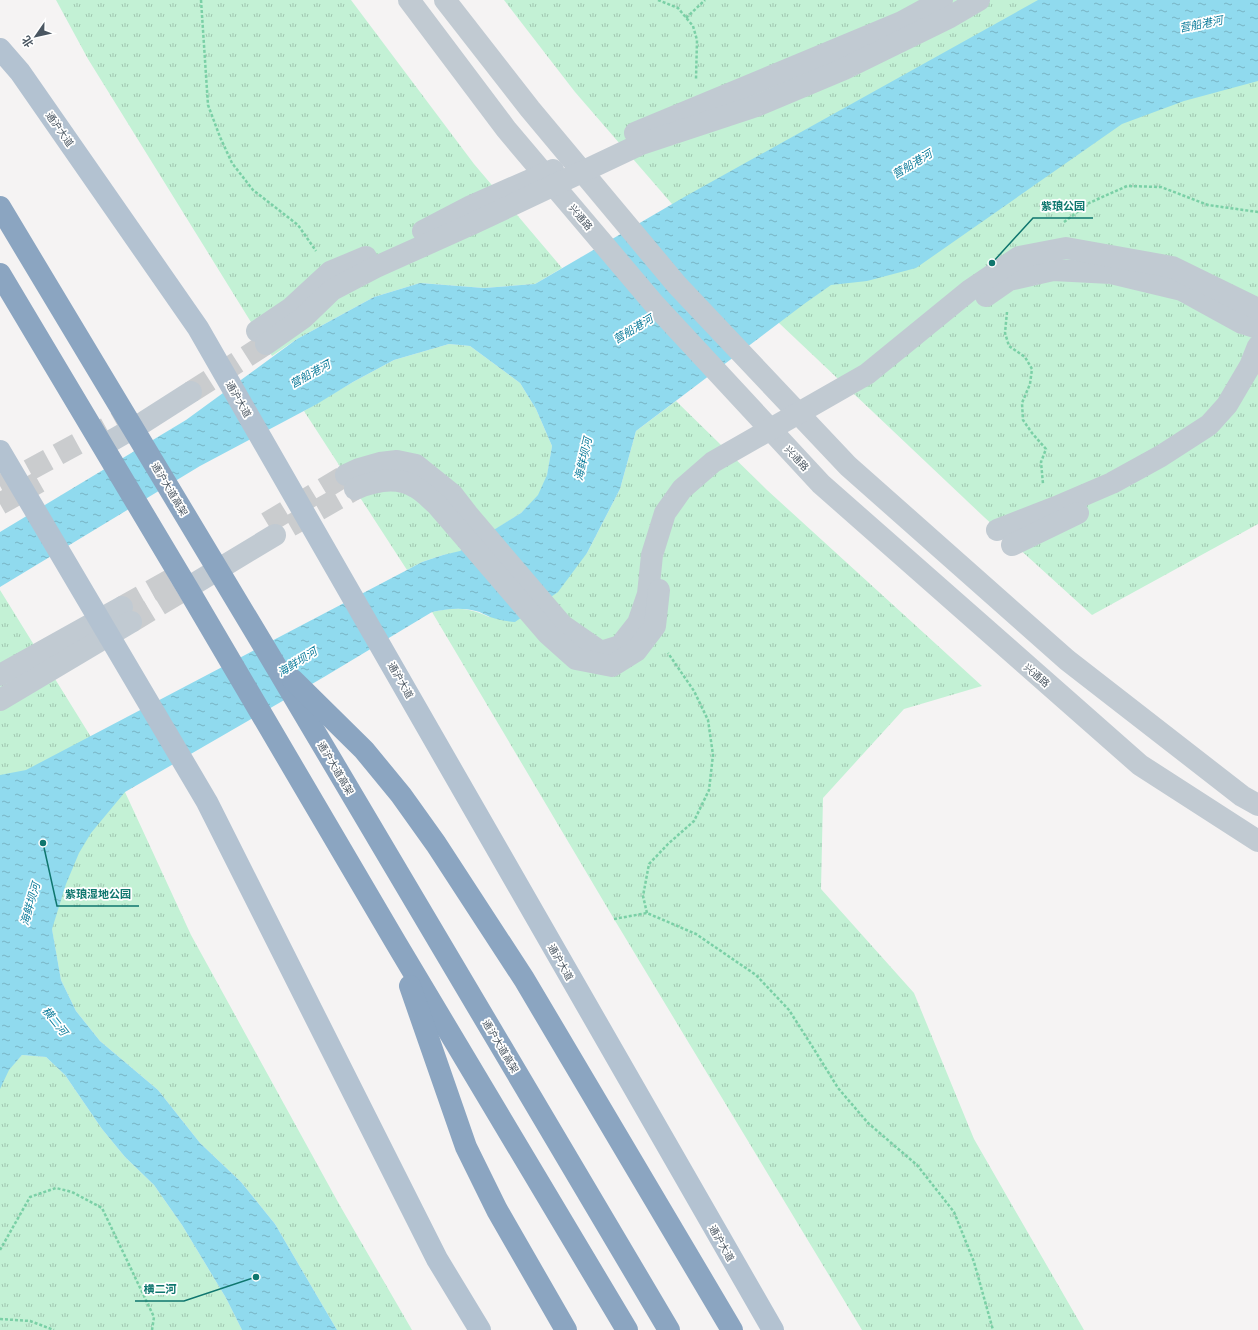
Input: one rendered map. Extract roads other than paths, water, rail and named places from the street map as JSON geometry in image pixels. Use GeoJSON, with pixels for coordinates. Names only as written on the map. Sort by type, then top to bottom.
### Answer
{"type":"FeatureCollection","features":[{"type":"Feature","properties":{"kind":"highway","name":"通沪大道高架"},"geometry":{"type":"LineString","coordinates":[[0,207],[271,658],[669,1330]]}},
{"type":"Feature","properties":{"kind":"highway"},"geometry":{"type":"LineString","coordinates":[[0,274],[180,575],[396,943],[628,1330]]}},
{"type":"Feature","properties":{"kind":"highway"},"geometry":{"type":"LineString","coordinates":[[271,658],[364,750],[401,795],[436,844],[524,979],[732,1330]]}},
{"type":"Feature","properties":{"kind":"highway"},"geometry":{"type":"LineString","coordinates":[[396,943],[466,1147],[497,1210],[566,1330]]}},
{"type":"Feature","properties":{"kind":"main road","name":"通沪大道"},"geometry":{"type":"LineString","coordinates":[[0,49],[20,72],[198,328],[408,692],[772,1330]]}},
{"type":"Feature","properties":{"kind":"main road"},"geometry":{"type":"LineString","coordinates":[[0,451],[207,802],[437,1259],[480,1330]]}},
{"type":"Feature","properties":{"kind":"street","name":"兴通路"},"geometry":{"type":"LineString","coordinates":[[409,0],[506,128],[654,305],[820,484],[1140,765],[1258,840]]}},
{"type":"Feature","properties":{"kind":"street"},"geometry":{"type":"LineString","coordinates":[[445,0],[530,109],[677,285],[848,466],[1067,660],[1242,796],[1258,805]]}},
{"type":"Feature","properties":{"kind":"street"},"geometry":{"type":"LineString","coordinates":[[942,0],[902,22],[642,130],[471,206],[405,240],[330,272],[261,338],[303,318],[332,290],[376,267],[474,223],[641,144],[756,106],[844,69],[950,17],[979,0]]}},
{"type":"Feature","properties":{"kind":"street"},"geometry":{"type":"LineString","coordinates":[[555,630],[601,652],[620,646],[638,623],[648,594],[652,555],[665,513],[682,489],[713,462],[867,374],[970,290],[1018,257],[1066,248],[1172,268],[1253,308],[1258,309]]}},
{"type":"Feature","properties":{"kind":"street"},"geometry":{"type":"LineString","coordinates":[[351,482],[359,469],[380,463],[397,461],[416,465],[452,494],[461,521],[555,630],[576,659],[612,666],[636,651],[655,626],[664,552],[674,518],[692,493],[725,468],[875,383],[964,310],[1009,280],[1053,270],[1111,273],[1182,290],[1242,323],[1258,328]]}},
{"type":"Feature","properties":{"kind":"street"},"geometry":{"type":"LineString","coordinates":[[1258,346],[1250,366],[1227,405],[1209,425],[1161,456],[1112,483],[1051,509],[1004,537],[1061,521],[1125,493],[1188,456],[1223,429],[1258,380]]}},
{"type":"Feature","properties":{"kind":"street"},"geometry":{"type":"LineString","coordinates":[[104,445],[144,422],[188,387],[134,413]]}},
{"type":"Feature","properties":{"kind":"street"},"geometry":{"type":"LineString","coordinates":[[185,580],[271,529]]}},
{"type":"Feature","properties":{"kind":"street"},"geometry":{"type":"LineString","coordinates":[[0,675],[127,614],[0,700]]}},
{"type":"Feature","properties":{"kind":"water"},"geometry":{"type":"Polygon","coordinates":[[[1038,0],[1258,0],[1258,81],[1184,101],[1122,124],[916,268],[867,281],[831,285],[636,431],[620,489],[587,553],[558,592],[515,622],[496,619],[478,611],[465,609],[448,609],[432,612],[324,677],[125,792],[91,833],[79,853],[66,884],[52,929],[61,980],[76,1011],[100,1041],[158,1090],[200,1143],[241,1182],[275,1224],[337,1330],[242,1330],[226,1298],[182,1225],[154,1185],[125,1157],[102,1129],[65,1075],[46,1057],[22,1055],[9,1070],[0,1089],[0,775],[26,770],[422,562],[460,551],[521,513],[538,495],[547,475],[552,446],[536,409],[520,383],[470,346],[449,344],[394,360],[353,382],[317,404],[200,466],[0,587],[0,532],[186,420],[297,339],[374,297],[420,283],[484,288],[535,284],[686,196],[1038,0]]]}},
{"type":"Feature","properties":{"kind":"tunnel"},"geometry":{"type":"LineString","coordinates":[[191,392],[266,344]]}},
{"type":"Feature","properties":{"kind":"tunnel"},"geometry":{"type":"LineString","coordinates":[[0,486],[134,413]]}},
{"type":"Feature","properties":{"kind":"tunnel"},"geometry":{"type":"LineString","coordinates":[[267,523],[346,475]]}},
{"type":"Feature","properties":{"kind":"tunnel"},"geometry":{"type":"LineString","coordinates":[[0,504],[39,482]]}},
{"type":"Feature","properties":{"kind":"tunnel"},"geometry":{"type":"LineString","coordinates":[[290,526],[355,489]]}},
{"type":"Feature","properties":{"kind":"tunnel"},"geometry":{"type":"LineString","coordinates":[[122,607],[181,574]]}},
{"type":"Feature","properties":{"kind":"tunnel"},"geometry":{"type":"LineString","coordinates":[[131,622],[189,587]]}},
{"type":"Feature","properties":{"kind":"place","name":"紫琅公园"},"geometry":{"type":"Point","coordinates":[992,263]}},
{"type":"Feature","properties":{"kind":"place","name":"紫琅湿地公园"},"geometry":{"type":"Point","coordinates":[43,843]}},
{"type":"Feature","properties":{"kind":"place","name":"横二河"},"geometry":{"type":"Point","coordinates":[256,1277]}},
{"type":"Feature","properties":{"kind":"water label","name":"营船港河"},"geometry":{"type":"Point","coordinates":[1201,24]}},
{"type":"Feature","properties":{"kind":"water label","name":"营船港河"},"geometry":{"type":"Point","coordinates":[912,164]}},
{"type":"Feature","properties":{"kind":"water label","name":"营船港河"},"geometry":{"type":"Point","coordinates":[633,329]}},
{"type":"Feature","properties":{"kind":"water label","name":"营船港河"},"geometry":{"type":"Point","coordinates":[310,374]}},
{"type":"Feature","properties":{"kind":"water label","name":"海鲜坝河"},"geometry":{"type":"Point","coordinates":[583,459]}},
{"type":"Feature","properties":{"kind":"water label","name":"海鲜坝河"},"geometry":{"type":"Point","coordinates":[297,662]}},
{"type":"Feature","properties":{"kind":"water label","name":"海鲜坝河"},"geometry":{"type":"Point","coordinates":[30,904]}}]}
